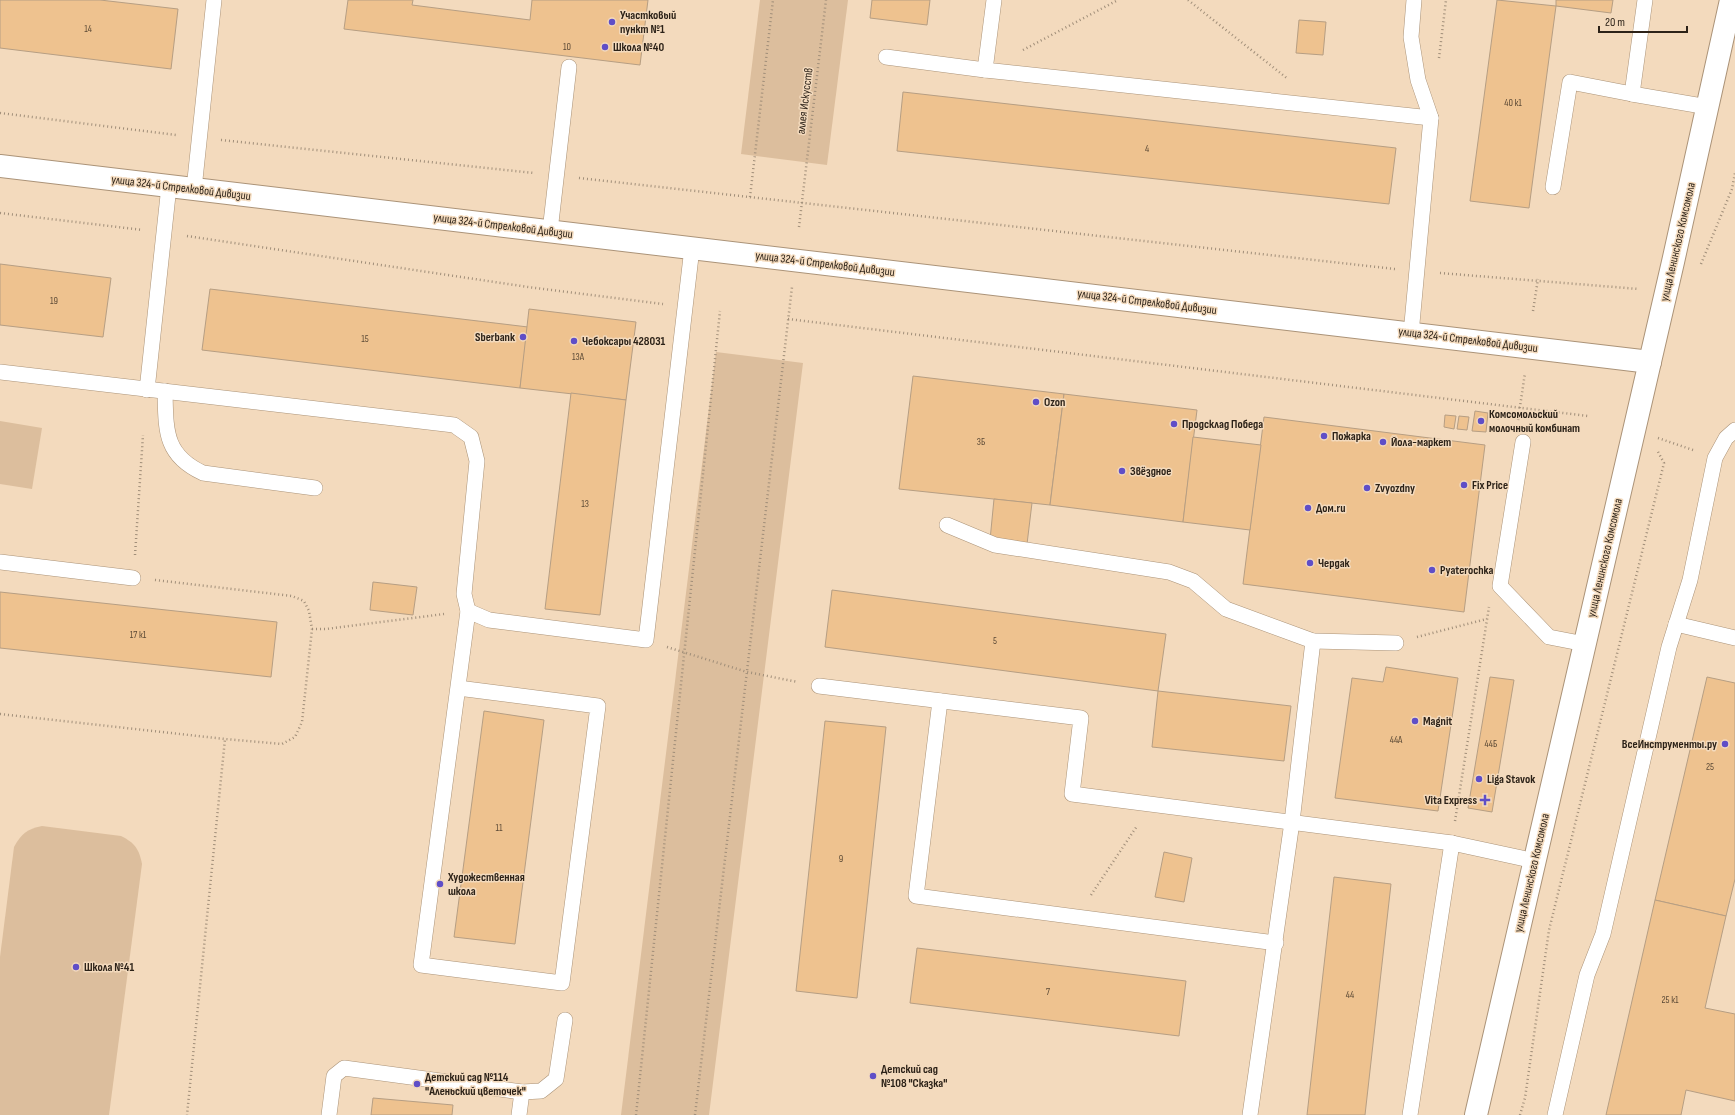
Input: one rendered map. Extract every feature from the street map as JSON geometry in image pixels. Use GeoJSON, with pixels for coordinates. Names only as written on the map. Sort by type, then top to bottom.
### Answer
{"type":"FeatureCollection","features":[{"type":"Feature","properties":{"kind":"street","name":"улица Ленинского Комсомола"},"geometry":{"type":"LineString","coordinates":[[1476,1115],[1650,362],[1731,0]]}},
{"type":"Feature","properties":{"kind":"street","name":"улица 324-й Стрелковой Дивизии"},"geometry":{"type":"LineString","coordinates":[[0,166],[1650,362]]}},
{"type":"Feature","properties":{"kind":"lane"},"geometry":{"type":"LineString","coordinates":[[194,189],[198,138],[214,0]]}},
{"type":"Feature","properties":{"kind":"lane"},"geometry":{"type":"LineString","coordinates":[[985,70],[994,0]]}},
{"type":"Feature","properties":{"kind":"lane"},"geometry":{"type":"LineString","coordinates":[[1411,334],[1432,118],[1418,80],[1410,37],[1414,0]]}},
{"type":"Feature","properties":{"kind":"lane"},"geometry":{"type":"LineString","coordinates":[[1632,94],[1645,0]]}},
{"type":"Feature","properties":{"kind":"lane"},"geometry":{"type":"LineString","coordinates":[[886,57],[985,70],[1432,118]]}},
{"type":"Feature","properties":{"kind":"lane"},"geometry":{"type":"LineString","coordinates":[[550,231],[569,67]]}},
{"type":"Feature","properties":{"kind":"lane"},"geometry":{"type":"LineString","coordinates":[[1553,187],[1570,82],[1708,107]]}},
{"type":"Feature","properties":{"kind":"lane"},"geometry":{"type":"LineString","coordinates":[[147,390],[169,186]]}},
{"type":"Feature","properties":{"kind":"lane"},"geometry":{"type":"LineString","coordinates":[[468,610],[489,620],[646,640],[692,248]]}},
{"type":"Feature","properties":{"kind":"lane"},"geometry":{"type":"LineString","coordinates":[[0,372],[454,425],[471,437],[477,461],[464,594],[468,610],[421,965],[562,983],[598,706],[458,688]]}},
{"type":"Feature","properties":{"kind":"lane"},"geometry":{"type":"LineString","coordinates":[[165,391],[166,427],[175,453],[188,466],[203,473],[315,488]]}},
{"type":"Feature","properties":{"kind":"lane"},"geometry":{"type":"LineString","coordinates":[[1555,1115],[1587,975],[1603,934],[1676,624],[1690,580],[1715,458],[1726,438],[1735,430]]}},
{"type":"Feature","properties":{"kind":"lane"},"geometry":{"type":"LineString","coordinates":[[1523,442],[1500,586],[1549,637],[1585,644]]}},
{"type":"Feature","properties":{"kind":"lane"},"geometry":{"type":"LineString","coordinates":[[947,526],[995,545],[1169,572],[1193,581],[1226,609],[1313,641],[1396,643]]}},
{"type":"Feature","properties":{"kind":"lane"},"geometry":{"type":"LineString","coordinates":[[0,562],[133,578]]}},
{"type":"Feature","properties":{"kind":"lane"},"geometry":{"type":"LineString","coordinates":[[1676,624],[1735,638]]}},
{"type":"Feature","properties":{"kind":"lane"},"geometry":{"type":"LineString","coordinates":[[1250,1115],[1276,943],[1313,641]]}},
{"type":"Feature","properties":{"kind":"lane"},"geometry":{"type":"LineString","coordinates":[[819,686],[1081,718],[1072,794],[1452,843],[1535,861]]}},
{"type":"Feature","properties":{"kind":"lane"},"geometry":{"type":"LineString","coordinates":[[940,701],[916,896],[1276,943]]}},
{"type":"Feature","properties":{"kind":"lane"},"geometry":{"type":"LineString","coordinates":[[1410,1115],[1452,843]]}},
{"type":"Feature","properties":{"kind":"lane"},"geometry":{"type":"LineString","coordinates":[[329,1115],[334,1076],[344,1068],[522,1092],[541,1091],[556,1079],[565,1020]]}},
{"type":"Feature","properties":{"kind":"lane"},"geometry":{"type":"LineString","coordinates":[[519,1115],[522,1092]]}},
{"type":"Feature","properties":{"kind":"path"},"geometry":{"type":"LineString","coordinates":[[750,197],[773,0]]}},
{"type":"Feature","properties":{"kind":"path","name":"аллея Искусств"},"geometry":{"type":"LineString","coordinates":[[799,226],[826,0]]}},
{"type":"Feature","properties":{"kind":"path"},"geometry":{"type":"LineString","coordinates":[[1020,51],[1118,0]]}},
{"type":"Feature","properties":{"kind":"path"},"geometry":{"type":"LineString","coordinates":[[1188,0],[1322,106]]}},
{"type":"Feature","properties":{"kind":"path"},"geometry":{"type":"LineString","coordinates":[[0,113],[198,138],[556,175],[1417,271],[1538,279],[1639,289]]}},
{"type":"Feature","properties":{"kind":"path"},"geometry":{"type":"LineString","coordinates":[[1700,266],[1732,189],[1735,173]]}},
{"type":"Feature","properties":{"kind":"path"},"geometry":{"type":"LineString","coordinates":[[0,213],[164,232],[528,287],[685,307]]}},
{"type":"Feature","properties":{"kind":"path"},"geometry":{"type":"LineString","coordinates":[[1533,311],[1538,279]]}},
{"type":"Feature","properties":{"kind":"path"},"geometry":{"type":"LineString","coordinates":[[695,1115],[792,286]]}},
{"type":"Feature","properties":{"kind":"path"},"geometry":{"type":"LineString","coordinates":[[636,1115],[720,311]]}},
{"type":"Feature","properties":{"kind":"path"},"geometry":{"type":"LineString","coordinates":[[788,319],[1588,416]]}},
{"type":"Feature","properties":{"kind":"path"},"geometry":{"type":"LineString","coordinates":[[0,714],[282,744],[295,737],[302,722],[312,629],[310,611],[304,601],[292,596],[133,578],[144,429]]}},
{"type":"Feature","properties":{"kind":"path"},"geometry":{"type":"LineString","coordinates":[[1656,437],[1715,458]]}},
{"type":"Feature","properties":{"kind":"path"},"geometry":{"type":"LineString","coordinates":[[1520,1115],[1525,1098],[1549,930],[1664,463],[1655,446]]}},
{"type":"Feature","properties":{"kind":"path"},"geometry":{"type":"LineString","coordinates":[[312,629],[326,629],[468,610]]}},
{"type":"Feature","properties":{"kind":"path"},"geometry":{"type":"LineString","coordinates":[[1396,643],[1487,619]]}},
{"type":"Feature","properties":{"kind":"path"},"geometry":{"type":"LineString","coordinates":[[646,640],[747,672],[819,686]]}},
{"type":"Feature","properties":{"kind":"path"},"geometry":{"type":"LineString","coordinates":[[187,1115],[225,739]]}},
{"type":"Feature","properties":{"kind":"path"},"geometry":{"type":"LineString","coordinates":[[1077,917],[1152,804]]}},
{"type":"Feature","properties":{"kind":"shaded area"},"geometry":{"type":"Polygon","coordinates":[[[760,0],[848,0],[827,165],[741,154],[760,0]]]}},
{"type":"Feature","properties":{"kind":"shaded area"},"geometry":{"type":"Polygon","coordinates":[[[716,352],[803,363],[709,1115],[621,1115],[716,352]]]}},
{"type":"Feature","properties":{"kind":"shaded area"},"geometry":{"type":"Polygon","coordinates":[[[0,421],[42,428],[32,489],[0,484],[0,421]]]}},
{"type":"Feature","properties":{"kind":"shaded area","name":"Школа №41"},"geometry":{"type":"Polygon","coordinates":[[[42,826],[121,836],[130,841],[136,847],[141,859],[142,864],[109,1115],[0,1115],[0,957],[14,847],[25,833],[42,826]]]}},
{"type":"Feature","properties":{"kind":"building"},"geometry":{"type":"Polygon","coordinates":[[[0,0],[100,0],[178,9],[171,69],[0,48],[0,0]]]}},
{"type":"Feature","properties":{"kind":"building"},"geometry":{"type":"Polygon","coordinates":[[[348,0],[413,0],[412,5],[530,20],[532,0],[648,0],[640,65],[344,29],[348,0]]]}},
{"type":"Feature","properties":{"kind":"building"},"geometry":{"type":"Polygon","coordinates":[[[872,0],[930,0],[927,25],[870,18],[872,0]]]}},
{"type":"Feature","properties":{"kind":"building"},"geometry":{"type":"Polygon","coordinates":[[[1497,0],[1556,6],[1529,208],[1470,201],[1497,0]]]}},
{"type":"Feature","properties":{"kind":"building"},"geometry":{"type":"Polygon","coordinates":[[[1556,0],[1613,0],[1611,13],[1556,6],[1556,0]]]}},
{"type":"Feature","properties":{"kind":"building"},"geometry":{"type":"Polygon","coordinates":[[[1299,20],[1326,22],[1323,55],[1296,53],[1299,20]]]}},
{"type":"Feature","properties":{"kind":"building"},"geometry":{"type":"Polygon","coordinates":[[[903,92],[1396,148],[1389,204],[897,151],[903,92]]]}},
{"type":"Feature","properties":{"kind":"building"},"geometry":{"type":"Polygon","coordinates":[[[0,264],[111,278],[103,337],[0,325],[0,264]]]}},
{"type":"Feature","properties":{"kind":"building"},"geometry":{"type":"Polygon","coordinates":[[[210,289],[528,327],[520,388],[202,350],[210,289]]]}},
{"type":"Feature","properties":{"kind":"building"},"geometry":{"type":"Polygon","coordinates":[[[529,309],[636,322],[626,400],[520,388],[529,309]]]}},
{"type":"Feature","properties":{"kind":"building"},"geometry":{"type":"Polygon","coordinates":[[[913,376],[1064,394],[1050,505],[899,489],[913,376]]]}},
{"type":"Feature","properties":{"kind":"building"},"geometry":{"type":"Polygon","coordinates":[[[571,393],[626,400],[600,615],[545,609],[571,393]]]}},
{"type":"Feature","properties":{"kind":"building","name":"Звёздное"},"geometry":{"type":"Polygon","coordinates":[[[1064,394],[1197,410],[1183,522],[1050,505],[1064,394]]]}},
{"type":"Feature","properties":{"kind":"building"},"geometry":{"type":"Polygon","coordinates":[[[1475,411],[1488,413],[1486,432],[1472,431],[1475,411]]]}},
{"type":"Feature","properties":{"kind":"building"},"geometry":{"type":"Polygon","coordinates":[[[1445,415],[1456,416],[1454,429],[1444,427],[1445,415]]]}},
{"type":"Feature","properties":{"kind":"building"},"geometry":{"type":"Polygon","coordinates":[[[1459,416],[1469,417],[1467,430],[1457,429],[1459,416]]]}},
{"type":"Feature","properties":{"kind":"building","name":"Zvyozdny"},"geometry":{"type":"Polygon","coordinates":[[[1264,417],[1485,445],[1464,612],[1243,584],[1264,417]]]}},
{"type":"Feature","properties":{"kind":"building"},"geometry":{"type":"Polygon","coordinates":[[[1193,437],[1261,445],[1250,530],[1183,522],[1193,437]]]}},
{"type":"Feature","properties":{"kind":"building"},"geometry":{"type":"Polygon","coordinates":[[[994,499],[1032,503],[1027,544],[990,540],[994,499]]]}},
{"type":"Feature","properties":{"kind":"building"},"geometry":{"type":"Polygon","coordinates":[[[373,582],[417,587],[413,615],[370,610],[373,582]]]}},
{"type":"Feature","properties":{"kind":"building"},"geometry":{"type":"Polygon","coordinates":[[[832,590],[1166,634],[1158,691],[825,647],[832,590]]]}},
{"type":"Feature","properties":{"kind":"building"},"geometry":{"type":"Polygon","coordinates":[[[0,592],[277,622],[271,677],[0,648],[0,592]]]}},
{"type":"Feature","properties":{"kind":"building"},"geometry":{"type":"Polygon","coordinates":[[[1386,667],[1458,678],[1438,811],[1335,798],[1352,678],[1383,682],[1386,667]]]}},
{"type":"Feature","properties":{"kind":"building"},"geometry":{"type":"Polygon","coordinates":[[[1490,677],[1514,680],[1492,812],[1468,808],[1490,677]]]}},
{"type":"Feature","properties":{"kind":"building"},"geometry":{"type":"Polygon","coordinates":[[[1707,677],[1735,683],[1735,879],[1726,916],[1655,900],[1707,677]]]}},
{"type":"Feature","properties":{"kind":"building"},"geometry":{"type":"Polygon","coordinates":[[[1158,691],[1291,706],[1284,761],[1152,747],[1158,691]]]}},
{"type":"Feature","properties":{"kind":"building"},"geometry":{"type":"Polygon","coordinates":[[[484,711],[544,720],[515,944],[454,937],[484,711]]]}},
{"type":"Feature","properties":{"kind":"building"},"geometry":{"type":"Polygon","coordinates":[[[825,721],[886,727],[857,998],[796,991],[825,721]]]}},
{"type":"Feature","properties":{"kind":"building"},"geometry":{"type":"Polygon","coordinates":[[[1164,852],[1192,858],[1184,902],[1155,897],[1164,852]]]}},
{"type":"Feature","properties":{"kind":"building"},"geometry":{"type":"Polygon","coordinates":[[[1334,877],[1391,884],[1365,1115],[1307,1115],[1334,877]]]}},
{"type":"Feature","properties":{"kind":"building"},"geometry":{"type":"Polygon","coordinates":[[[1655,900],[1726,916],[1705,1008],[1735,1014],[1735,1101],[1686,1090],[1681,1115],[1606,1115],[1655,900]]]}},
{"type":"Feature","properties":{"kind":"building"},"geometry":{"type":"Polygon","coordinates":[[[917,948],[1186,981],[1179,1036],[910,1003],[917,948]]]}},
{"type":"Feature","properties":{"kind":"building"},"geometry":{"type":"Polygon","coordinates":[[[373,1098],[453,1105],[452,1115],[371,1115],[373,1098]]]}},
{"type":"Feature","properties":{"kind":"place","name":"Участковый пункт №1"},"geometry":{"type":"Point","coordinates":[612,22]}},
{"type":"Feature","properties":{"kind":"place","name":"Школа №40"},"geometry":{"type":"Point","coordinates":[605,47]}},
{"type":"Feature","properties":{"kind":"place","name":"Sberbank"},"geometry":{"type":"Point","coordinates":[523,337]}},
{"type":"Feature","properties":{"kind":"place","name":"Чебоксары 428031"},"geometry":{"type":"Point","coordinates":[574,341]}},
{"type":"Feature","properties":{"kind":"place","name":"Ozon"},"geometry":{"type":"Point","coordinates":[1036,402]}},
{"type":"Feature","properties":{"kind":"place","name":"Комсомольский молочный комбинат"},"geometry":{"type":"Point","coordinates":[1481,421]}},
{"type":"Feature","properties":{"kind":"place","name":"Продсклад Победа"},"geometry":{"type":"Point","coordinates":[1174,424]}},
{"type":"Feature","properties":{"kind":"place","name":"Пожарка"},"geometry":{"type":"Point","coordinates":[1324,436]}},
{"type":"Feature","properties":{"kind":"place","name":"Йола-маркет"},"geometry":{"type":"Point","coordinates":[1383,442]}},
{"type":"Feature","properties":{"kind":"place","name":"Звёздное"},"geometry":{"type":"Point","coordinates":[1122,471]}},
{"type":"Feature","properties":{"kind":"place","name":"Fix Price"},"geometry":{"type":"Point","coordinates":[1464,485]}},
{"type":"Feature","properties":{"kind":"place","name":"Zvyozdny"},"geometry":{"type":"Point","coordinates":[1367,488]}},
{"type":"Feature","properties":{"kind":"place","name":"Дом.ru"},"geometry":{"type":"Point","coordinates":[1308,508]}},
{"type":"Feature","properties":{"kind":"place","name":"Чердак"},"geometry":{"type":"Point","coordinates":[1310,563]}},
{"type":"Feature","properties":{"kind":"place","name":"Pyaterochka"},"geometry":{"type":"Point","coordinates":[1432,570]}},
{"type":"Feature","properties":{"kind":"place","name":"Magnit"},"geometry":{"type":"Point","coordinates":[1415,721]}},
{"type":"Feature","properties":{"kind":"place","name":"ВсеИнструменты.ру"},"geometry":{"type":"Point","coordinates":[1725,744]}},
{"type":"Feature","properties":{"kind":"place","name":"Liga Stavok"},"geometry":{"type":"Point","coordinates":[1479,779]}},
{"type":"Feature","properties":{"kind":"place","name":"Vita Express"},"geometry":{"type":"Point","coordinates":[1485,800]}},
{"type":"Feature","properties":{"kind":"place","name":"Художественная школа"},"geometry":{"type":"Point","coordinates":[440,884]}},
{"type":"Feature","properties":{"kind":"place","name":"Школа №41"},"geometry":{"type":"Point","coordinates":[76,967]}},
{"type":"Feature","properties":{"kind":"place","name":"Детский сад №108 \"Сказка\""},"geometry":{"type":"Point","coordinates":[873,1076]}},
{"type":"Feature","properties":{"kind":"place","name":"Детский сад №114 \"Аленьский цветочек\""},"geometry":{"type":"Point","coordinates":[417,1084]}}]}
